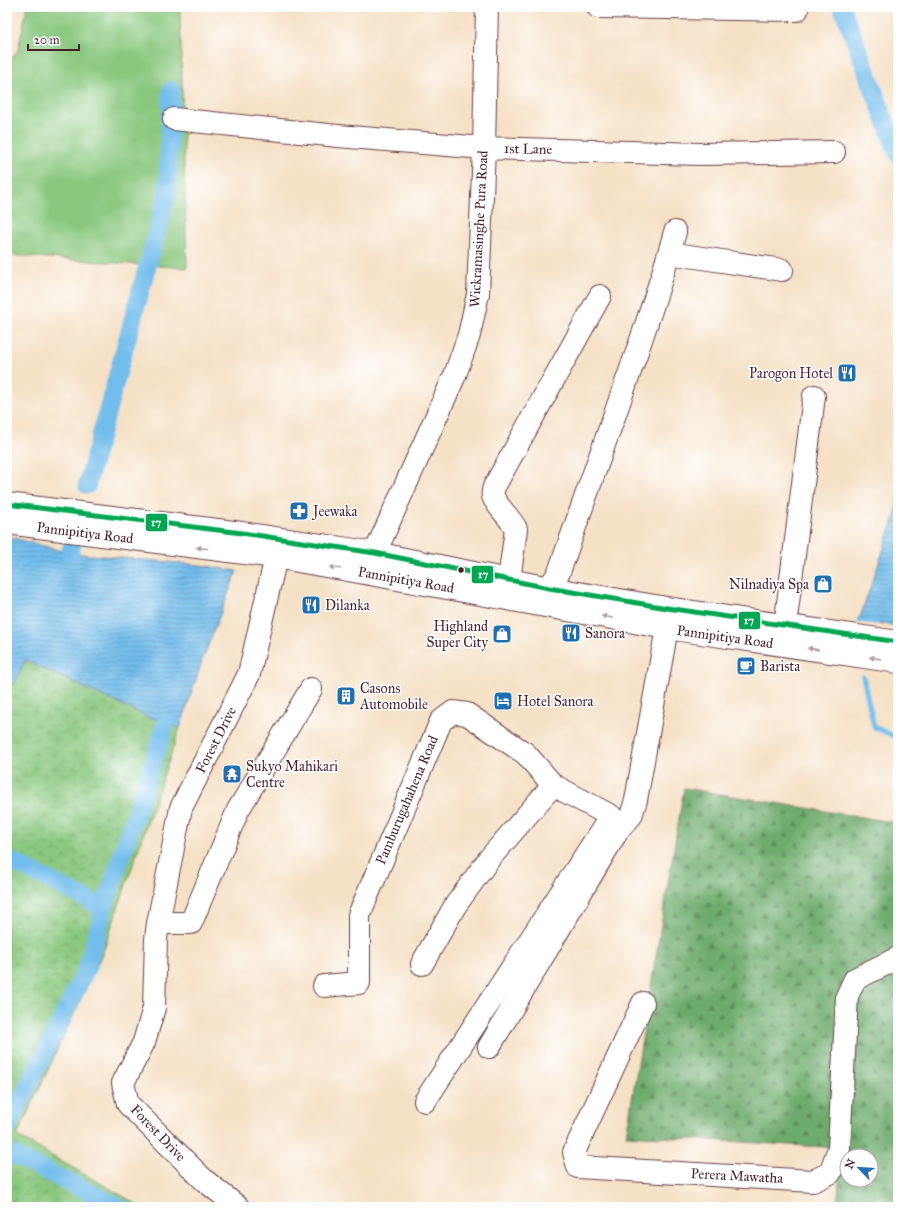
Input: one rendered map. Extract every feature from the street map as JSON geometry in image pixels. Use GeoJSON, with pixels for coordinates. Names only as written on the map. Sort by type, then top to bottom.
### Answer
{"type":"FeatureCollection","features":[{"type":"Feature","properties":{"kind":"street","name":"Wickramasinghe Pura Road"},"geometry":{"type":"LineString","coordinates":[[372,564],[455,375],[469,335],[478,294],[484,148],[487,7]]}},
{"type":"Feature","properties":{"kind":"street"},"geometry":{"type":"LineString","coordinates":[[598,7],[797,10]]}},
{"type":"Feature","properties":{"kind":"street","name":"1st Lane"},"geometry":{"type":"LineString","coordinates":[[174,119],[338,136],[484,148],[700,154],[834,152]]}},
{"type":"Feature","properties":{"kind":"street"},"geometry":{"type":"LineString","coordinates":[[549,588],[562,565],[639,346],[669,254],[674,232]]}},
{"type":"Feature","properties":{"kind":"street"},"geometry":{"type":"LineString","coordinates":[[669,254],[782,270]]}},
{"type":"Feature","properties":{"kind":"street"},"geometry":{"type":"LineString","coordinates":[[509,580],[516,529],[513,522],[494,499],[494,487],[600,296]]}},
{"type":"Feature","properties":{"kind":"street"},"geometry":{"type":"LineString","coordinates":[[785,627],[814,396]]}},
{"type":"Feature","properties":{"kind":"street","name":"Pannipitiya Road"},"geometry":{"type":"LineString","coordinates":[[7,504],[242,533],[372,564],[667,628],[898,662]]}},
{"type":"Feature","properties":{"kind":"street","name":"Pannipitiya Road"},"geometry":{"type":"LineString","coordinates":[[7,524],[276,557],[372,564],[509,580],[785,627],[898,642]]}},
{"type":"Feature","properties":{"kind":"street","name":"Forest Drive"},"geometry":{"type":"LineString","coordinates":[[238,1207],[204,1180],[128,1104],[123,1083],[144,1042],[154,1008],[156,938],[158,923],[181,808],[249,674],[276,557]]}},
{"type":"Feature","properties":{"kind":"street"},"geometry":{"type":"LineString","coordinates":[[425,1101],[615,822],[631,816],[636,800],[667,628]]}},
{"type":"Feature","properties":{"kind":"street"},"geometry":{"type":"LineString","coordinates":[[158,923],[191,923],[238,810],[310,689]]}},
{"type":"Feature","properties":{"kind":"street","name":"Pamburugahahena Road"},"geometry":{"type":"LineString","coordinates":[[324,986],[359,983],[359,915],[441,721],[453,712],[467,714],[525,753],[553,785],[615,822]]}},
{"type":"Feature","properties":{"kind":"street"},"geometry":{"type":"LineString","coordinates":[[422,964],[463,894],[489,859],[553,785]]}},
{"type":"Feature","properties":{"kind":"street"},"geometry":{"type":"LineString","coordinates":[[489,1047],[615,822]]}},
{"type":"Feature","properties":{"kind":"street","name":"Perera Mawatha"},"geometry":{"type":"LineString","coordinates":[[643,1003],[574,1152],[578,1167],[813,1181],[830,1173],[839,1148],[847,996],[856,979],[898,958]]}},
{"type":"Feature","properties":{"kind":"green space"},"geometry":{"type":"Polygon","coordinates":[[[27,7],[180,7],[187,268],[7,255],[7,65],[18,50],[27,7]]]}},
{"type":"Feature","properties":{"kind":"green space"},"geometry":{"type":"Polygon","coordinates":[[[25,660],[146,716],[180,728],[103,952],[17,1136],[135,1203],[139,1207],[7,1207],[7,684],[14,684],[25,660]]]}},
{"type":"Feature","properties":{"kind":"green space"},"geometry":{"type":"Polygon","coordinates":[[[684,788],[898,823],[898,1207],[838,1207],[839,1148],[626,1135],[684,788]]]}},
{"type":"Feature","properties":{"kind":"water"},"geometry":{"type":"Polygon","coordinates":[[[898,497],[898,626],[859,620],[895,516],[898,497]]]}},
{"type":"Feature","properties":{"kind":"water"},"geometry":{"type":"Polygon","coordinates":[[[7,536],[70,553],[200,565],[237,571],[202,661],[180,728],[146,716],[25,660],[14,684],[7,684],[7,536]]]}},
{"type":"Feature","properties":{"kind":"waterway"},"geometry":{"type":"LineString","coordinates":[[842,7],[898,154]]}},
{"type":"Feature","properties":{"kind":"waterway"},"geometry":{"type":"LineString","coordinates":[[87,485],[167,195],[171,90]]}},
{"type":"Feature","properties":{"kind":"waterway"},"geometry":{"type":"LineString","coordinates":[[70,553],[73,540]]}},
{"type":"Feature","properties":{"kind":"waterway"},"geometry":{"type":"LineString","coordinates":[[859,620],[876,622]]}},
{"type":"Feature","properties":{"kind":"waterway"},"geometry":{"type":"LineString","coordinates":[[863,677],[874,727],[898,738]]}},
{"type":"Feature","properties":{"kind":"waterway"},"geometry":{"type":"LineString","coordinates":[[7,1128],[87,968],[104,908],[166,723]]}},
{"type":"Feature","properties":{"kind":"waterway"},"geometry":{"type":"LineString","coordinates":[[7,859],[104,908]]}},
{"type":"Feature","properties":{"kind":"waterway"},"geometry":{"type":"LineString","coordinates":[[7,1152],[119,1207]]}},
{"type":"Feature","properties":{"kind":"transit line","name":"17"},"geometry":{"type":"LineString","coordinates":[[7,504],[242,533],[375,553],[549,588],[667,608],[898,642]]}},
{"type":"Feature","properties":{"kind":"place","name":"Parogon Hotel"},"geometry":{"type":"Point","coordinates":[847,373]}},
{"type":"Feature","properties":{"kind":"place","name":"Jeewaka"},"geometry":{"type":"Point","coordinates":[299,511]}},
{"type":"Feature","properties":{"kind":"place","name":"Nilnadiya Spa"},"geometry":{"type":"Point","coordinates":[823,584]}},
{"type":"Feature","properties":{"kind":"place","name":"Dilanka"},"geometry":{"type":"Point","coordinates":[311,605]}},
{"type":"Feature","properties":{"kind":"place","name":"Sanora"},"geometry":{"type":"Point","coordinates":[571,633]}},
{"type":"Feature","properties":{"kind":"place","name":"Highland Super City"},"geometry":{"type":"Point","coordinates":[502,634]}},
{"type":"Feature","properties":{"kind":"place","name":"Barista"},"geometry":{"type":"Point","coordinates":[746,666]}},
{"type":"Feature","properties":{"kind":"place","name":"Casons Automobile"},"geometry":{"type":"Point","coordinates":[346,696]}},
{"type":"Feature","properties":{"kind":"place","name":"Hotel Sanora"},"geometry":{"type":"Point","coordinates":[503,701]}},
{"type":"Feature","properties":{"kind":"place","name":"Sukyo Mahikari Centre"},"geometry":{"type":"Point","coordinates":[232,774]}}]}
